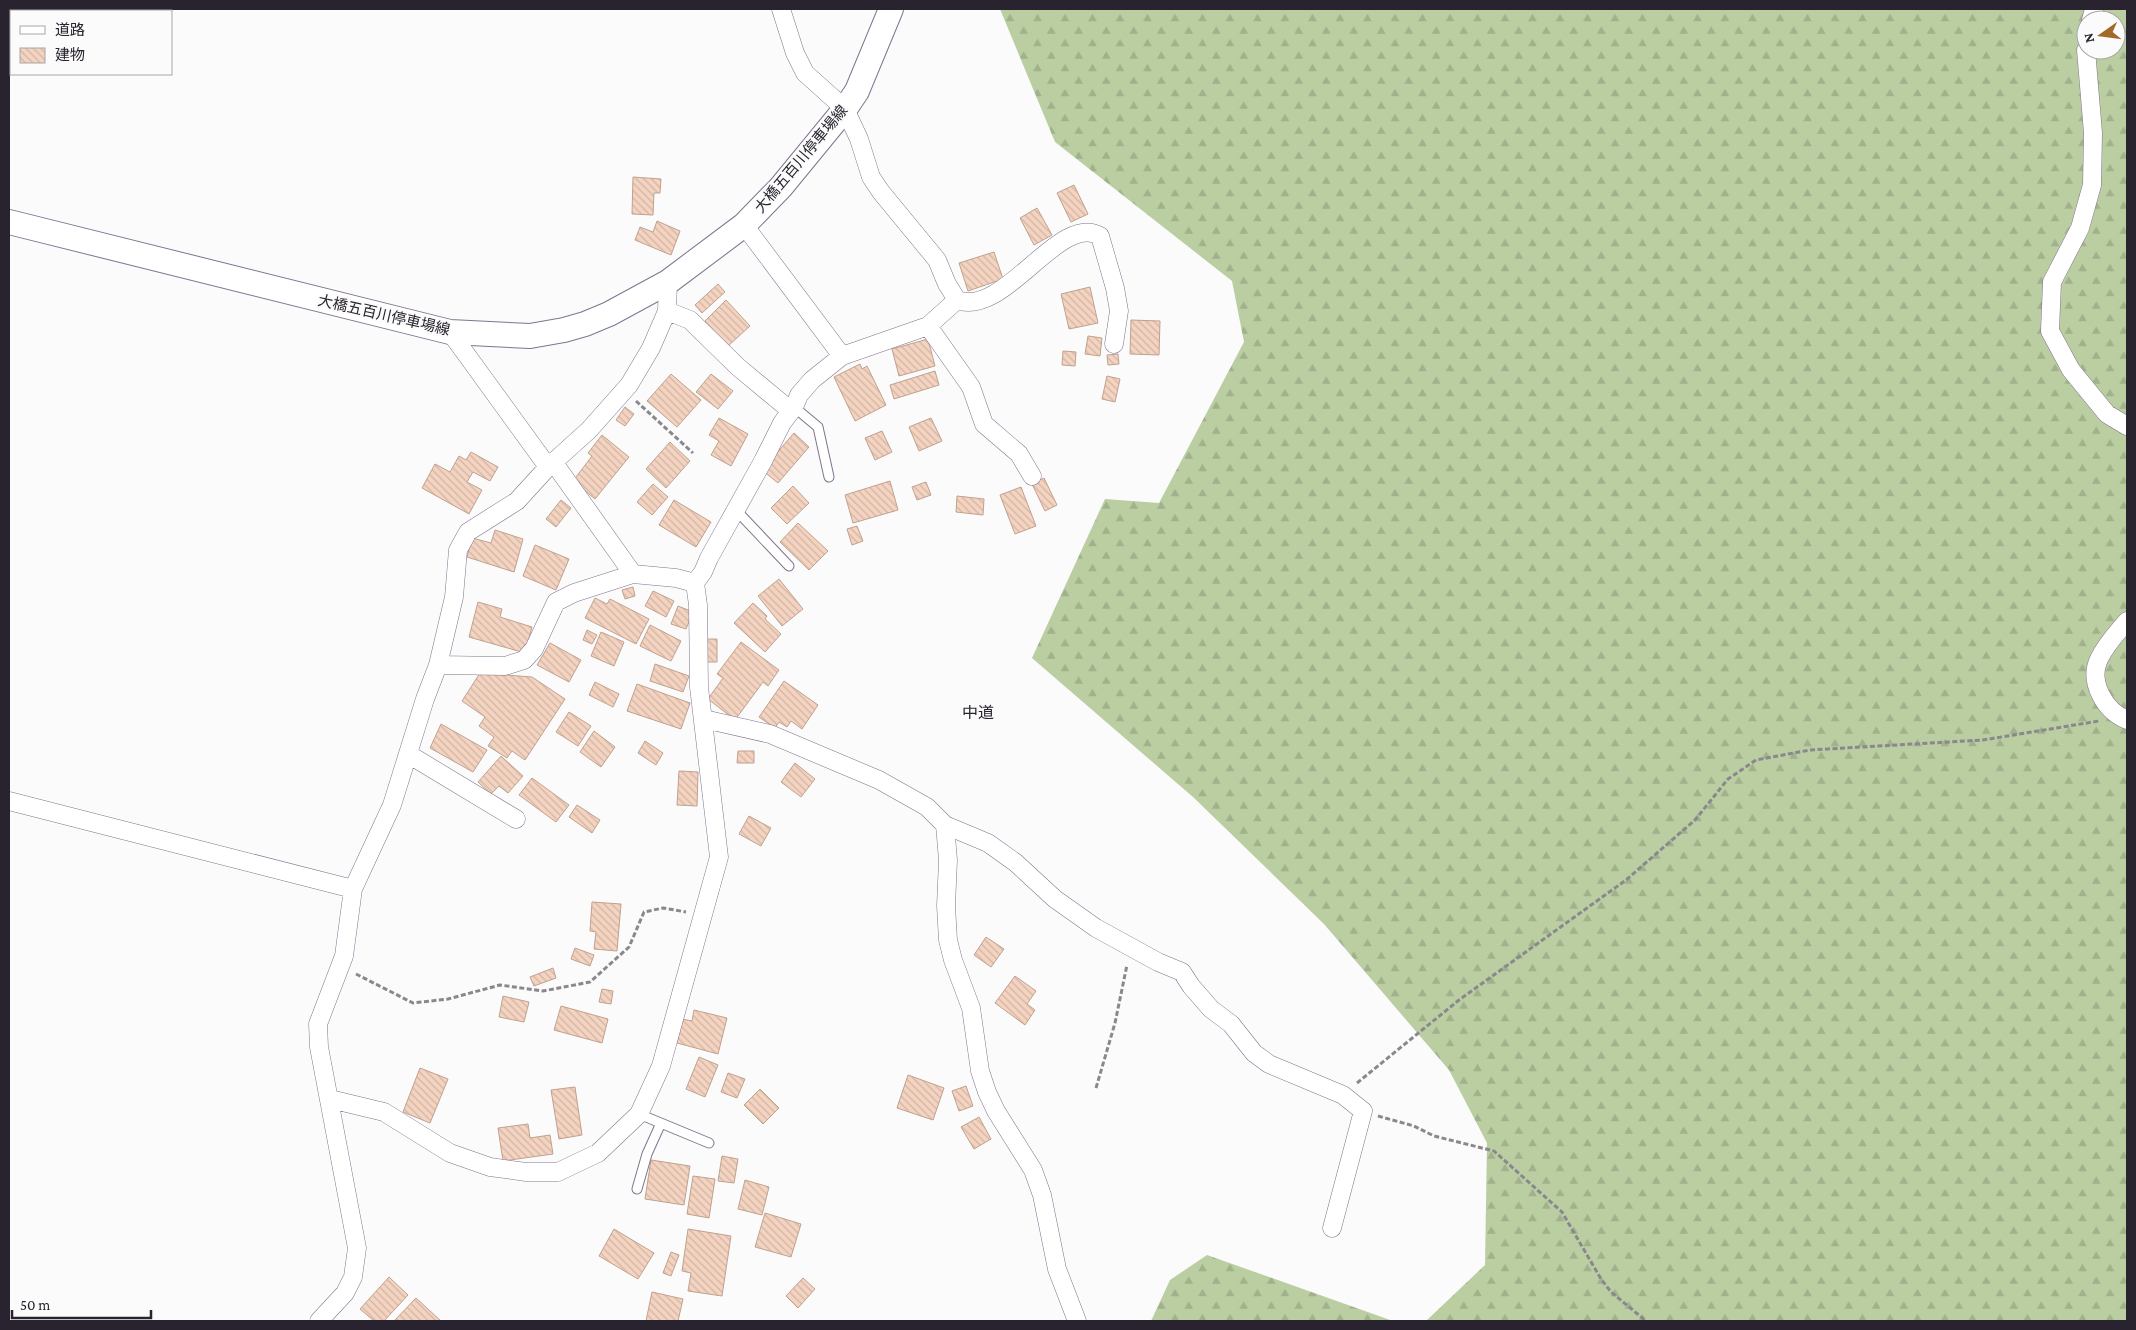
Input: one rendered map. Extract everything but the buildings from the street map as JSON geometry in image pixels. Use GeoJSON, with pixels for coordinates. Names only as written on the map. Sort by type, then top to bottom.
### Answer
{"type":"FeatureCollection","features":[{"type":"Feature","properties":{"kind":"main road","name":"大橋五百川停車場線"},"geometry":{"type":"LineString","coordinates":[[9,222],[450,332],[530,336],[564,330],[585,324],[608,314],[668,282],[744,225],[781,187],[845,109],[857,91],[891,9]]}},
{"type":"Feature","properties":{"kind":"street"},"geometry":{"type":"LineString","coordinates":[[781,9],[795,53],[805,73],[845,109],[859,139],[871,176],[881,192],[937,260],[947,284],[957,300],[965,303],[984,300],[1010,284],[1064,240],[1082,234],[1096,234],[1100,236],[1115,288],[1119,311],[1114,344]]}},
{"type":"Feature","properties":{"kind":"street"},"geometry":{"type":"LineString","coordinates":[[2087,60],[2093,133],[2092,185],[2080,228],[2052,282],[2050,331],[2071,370],[2108,414],[2127,426]]}},
{"type":"Feature","properties":{"kind":"street"},"geometry":{"type":"LineString","coordinates":[[744,225],[842,356]]}},
{"type":"Feature","properties":{"kind":"street"},"geometry":{"type":"LineString","coordinates":[[319,1321],[345,1293],[353,1277],[357,1248],[319,1047],[318,1024],[344,956],[353,889],[392,805],[425,699],[438,665],[454,597],[458,550],[468,532],[517,501],[551,465],[589,430],[624,390],[651,348],[667,311],[668,282]]}},
{"type":"Feature","properties":{"kind":"street"},"geometry":{"type":"LineString","coordinates":[[330,1099],[384,1112],[450,1153],[490,1167],[526,1172],[558,1172],[598,1153],[639,1114],[661,1066],[719,857],[699,687],[698,605],[695,583],[703,572],[782,423],[793,409],[799,394],[812,380],[842,356],[928,326],[957,300]]}},
{"type":"Feature","properties":{"kind":"street"},"geometry":{"type":"LineString","coordinates":[[667,311],[690,320],[738,367],[793,409]]}},
{"type":"Feature","properties":{"kind":"street"},"geometry":{"type":"LineString","coordinates":[[928,326],[971,387],[984,424],[1019,454],[1032,476]]}},
{"type":"Feature","properties":{"kind":"street"},"geometry":{"type":"LineString","coordinates":[[450,332],[633,574]]}},
{"type":"Feature","properties":{"kind":"street"},"geometry":{"type":"LineString","coordinates":[[438,665],[505,666],[524,660],[534,649],[556,602],[574,593],[633,574],[676,578],[695,583]]}},
{"type":"Feature","properties":{"kind":"street"},"geometry":{"type":"LineString","coordinates":[[2124,719],[2108,709],[2099,691],[2097,676],[2098,661],[2112,638],[2127,621]]}},
{"type":"Feature","properties":{"kind":"street"},"geometry":{"type":"LineString","coordinates":[[704,719],[770,734],[879,780],[927,807],[945,825],[988,843],[1016,863],[1055,899],[1096,928],[1182,972],[1191,986],[1211,1009],[1231,1024],[1254,1052],[1268,1064],[1343,1095],[1363,1111],[1332,1228]]}},
{"type":"Feature","properties":{"kind":"street"},"geometry":{"type":"LineString","coordinates":[[408,754],[516,819]]}},
{"type":"Feature","properties":{"kind":"street"},"geometry":{"type":"LineString","coordinates":[[9,801],[353,889]]}},
{"type":"Feature","properties":{"kind":"street"},"geometry":{"type":"LineString","coordinates":[[945,825],[948,860],[946,906],[948,940],[953,960],[971,1008],[980,1071],[996,1111],[1033,1170],[1042,1195],[1057,1269],[1076,1321]]}},
{"type":"Feature","properties":{"kind":"lane"},"geometry":{"type":"LineString","coordinates":[[793,409],[818,427],[830,477]]}},
{"type":"Feature","properties":{"kind":"lane"},"geometry":{"type":"LineString","coordinates":[[735,509],[789,566]]}},
{"type":"Feature","properties":{"kind":"lane"},"geometry":{"type":"LineString","coordinates":[[639,1114],[708,1143]]}},
{"type":"Feature","properties":{"kind":"lane"},"geometry":{"type":"LineString","coordinates":[[637,1190],[647,1154],[661,1123]]}},
{"type":"Feature","properties":{"kind":"path"},"geometry":{"type":"LineString","coordinates":[[624,390],[693,453]]}},
{"type":"Feature","properties":{"kind":"path"},"geometry":{"type":"LineString","coordinates":[[1343,1095],[1459,1000],[1626,880],[1695,820],[1728,779],[1756,760],[1810,750],[1983,740],[2124,719]]}},
{"type":"Feature","properties":{"kind":"path"},"geometry":{"type":"LineString","coordinates":[[339,968],[363,976],[413,1003],[448,999],[500,986],[543,991],[590,982],[629,947],[644,912],[663,908],[702,915]]}},
{"type":"Feature","properties":{"kind":"path"},"geometry":{"type":"LineString","coordinates":[[1096,1088],[1115,1023],[1130,947]]}},
{"type":"Feature","properties":{"kind":"path"},"geometry":{"type":"LineString","coordinates":[[1363,1111],[1414,1126],[1434,1136],[1494,1151],[1562,1212],[1601,1279],[1611,1292],[1646,1321]]}},
{"type":"Feature","properties":{"kind":"green space"},"geometry":{"type":"Polygon","coordinates":[[[1000,9],[2127,9],[2127,1321],[1426,1321],[1485,1265],[1487,1143],[1449,1070],[1324,924],[1193,797],[1032,658],[1105,499],[1159,503],[1244,342],[1232,281],[1055,142],[1000,9]]]}},
{"type":"Feature","properties":{"kind":"green space"},"geometry":{"type":"Polygon","coordinates":[[[1207,1255],[1393,1321],[1151,1321],[1170,1280],[1207,1255]]]}},
{"type":"Feature","properties":{"kind":"district","name":"中道"},"geometry":{"type":"Point","coordinates":[978,712]}}]}
